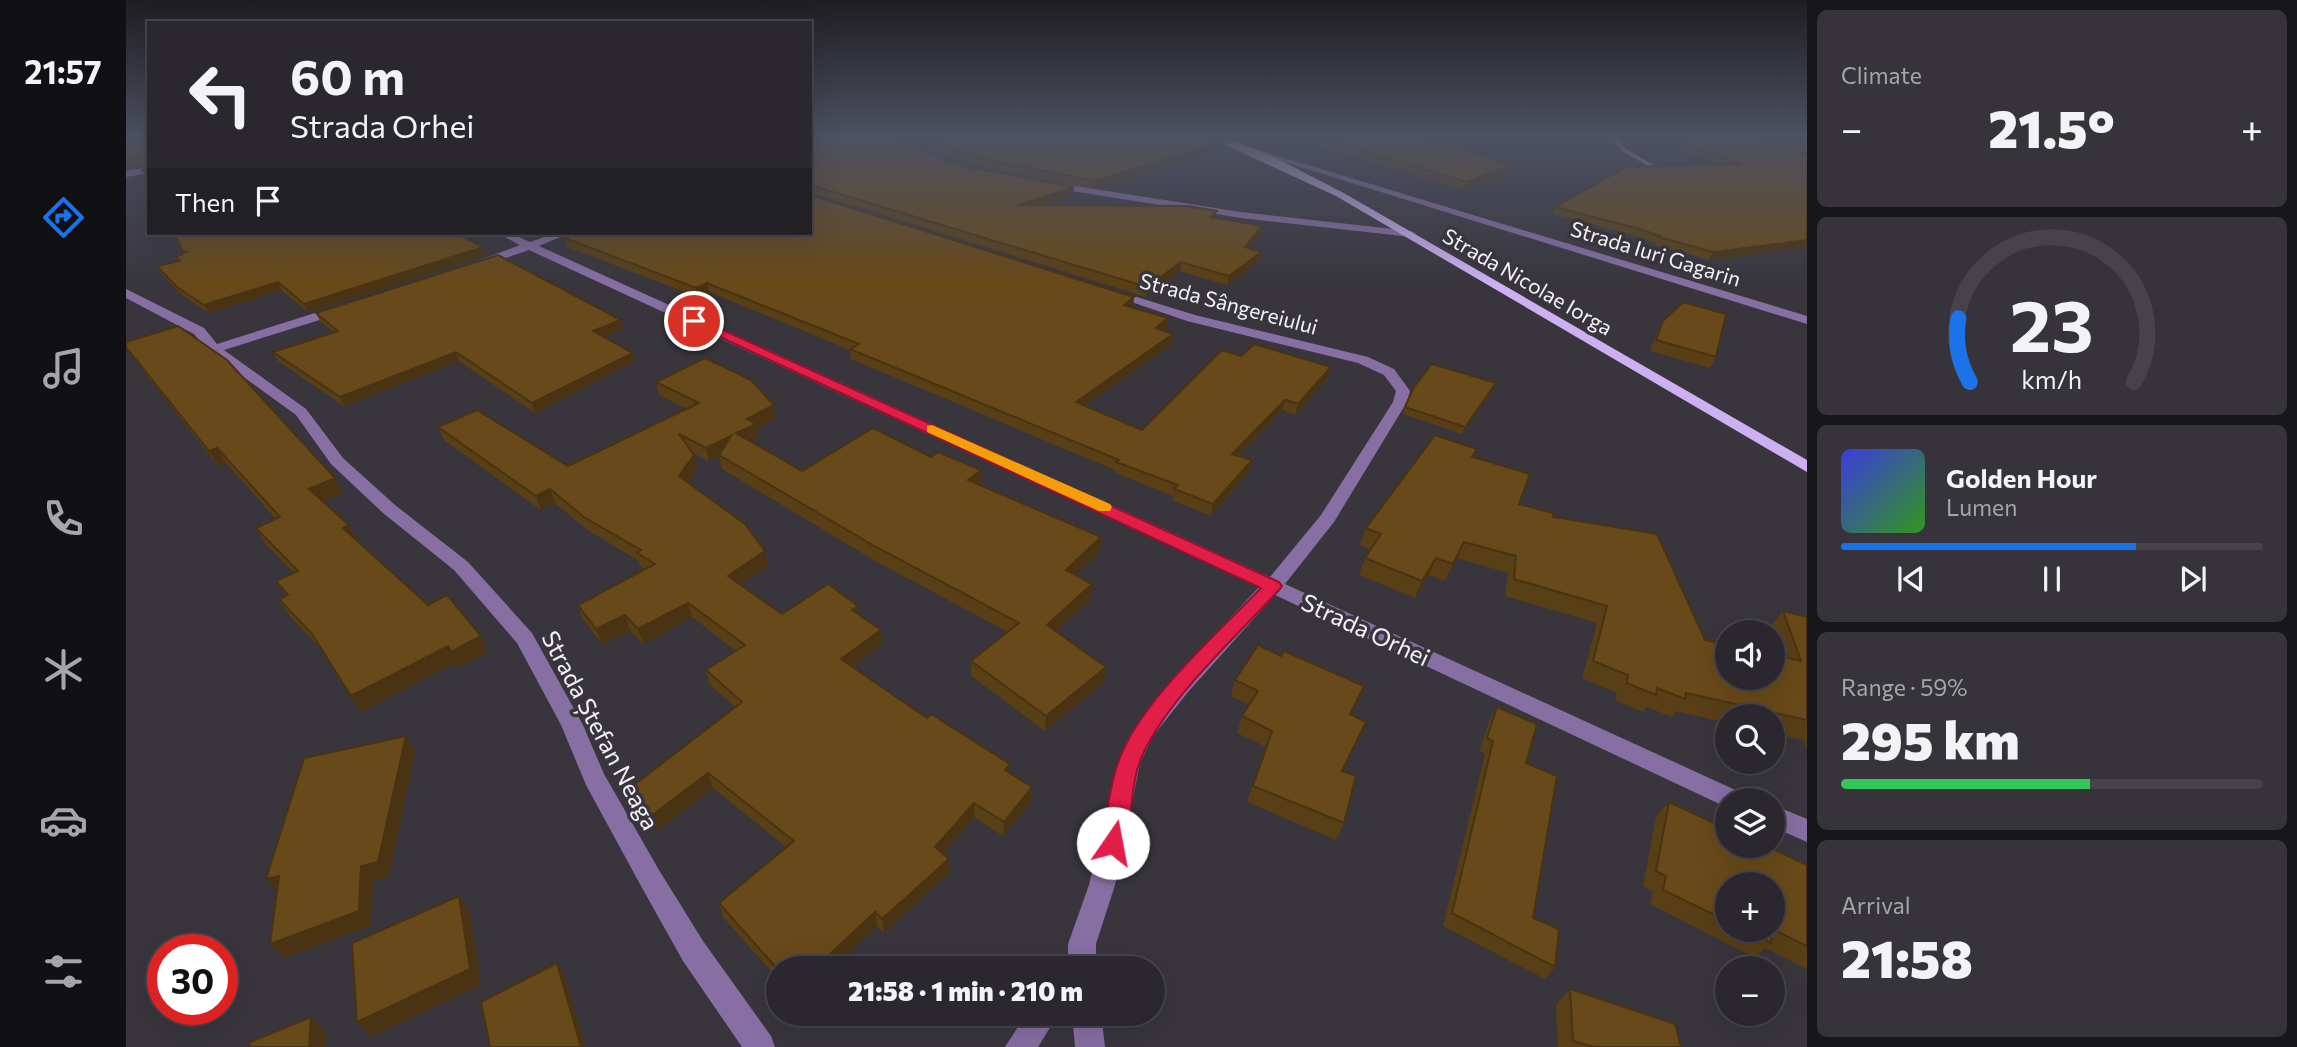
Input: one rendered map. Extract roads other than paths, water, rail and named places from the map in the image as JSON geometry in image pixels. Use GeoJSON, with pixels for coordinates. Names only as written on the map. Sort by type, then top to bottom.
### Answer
{"type":"FeatureCollection","features":[{"type":"Feature","properties":{"kind":"main road","name":"Strada Nicolae Iorga"},"geometry":{"type":"LineString","coordinates":[[1322,186],[1411,234],[1807,467]]}},
{"type":"Feature","properties":{"kind":"street"},"geometry":{"type":"LineString","coordinates":[[1053,186],[1241,215],[1411,234]]}},
{"type":"Feature","properties":{"kind":"street","name":"Strada Iuri Gagarin"},"geometry":{"type":"LineString","coordinates":[[1370,186],[1807,320]]}},
{"type":"Feature","properties":{"kind":"street","name":"Strada Orhei"},"geometry":{"type":"LineString","coordinates":[[506,235],[1715,791]]}},
{"type":"Feature","properties":{"kind":"street"},"geometry":{"type":"LineString","coordinates":[[471,267],[559,235]]}},
{"type":"Feature","properties":{"kind":"street","name":"Strada Sângereiului"},"geometry":{"type":"LineString","coordinates":[[1104,291],[1191,318],[1352,357],[1377,365],[1398,381],[1403,391],[1400,402],[1328,518],[1273,586]]}},
{"type":"Feature","properties":{"kind":"street","name":"Strada Ștefan Neaga"},"geometry":{"type":"LineString","coordinates":[[126,293],[199,331],[214,349],[301,412],[337,461],[389,509],[461,566],[525,638],[572,725],[594,778],[650,878],[693,951],[761,1047]]}},
{"type":"Feature","properties":{"kind":"street"},"geometry":{"type":"LineString","coordinates":[[214,349],[349,306]]}},
{"type":"Feature","properties":{"kind":"street"},"geometry":{"type":"LineString","coordinates":[[1079,956],[1102,885],[1128,763],[1145,730],[1180,686],[1273,586]]}},
{"type":"Feature","properties":{"kind":"street"},"geometry":{"type":"LineString","coordinates":[[1785,821],[1807,831]]}},
{"type":"Feature","properties":{"kind":"street"},"geometry":{"type":"LineString","coordinates":[[1020,1047],[1035,1026]]}},
{"type":"Feature","properties":{"kind":"street"},"geometry":{"type":"LineString","coordinates":[[1088,1026],[1090,1047]]}}]}
